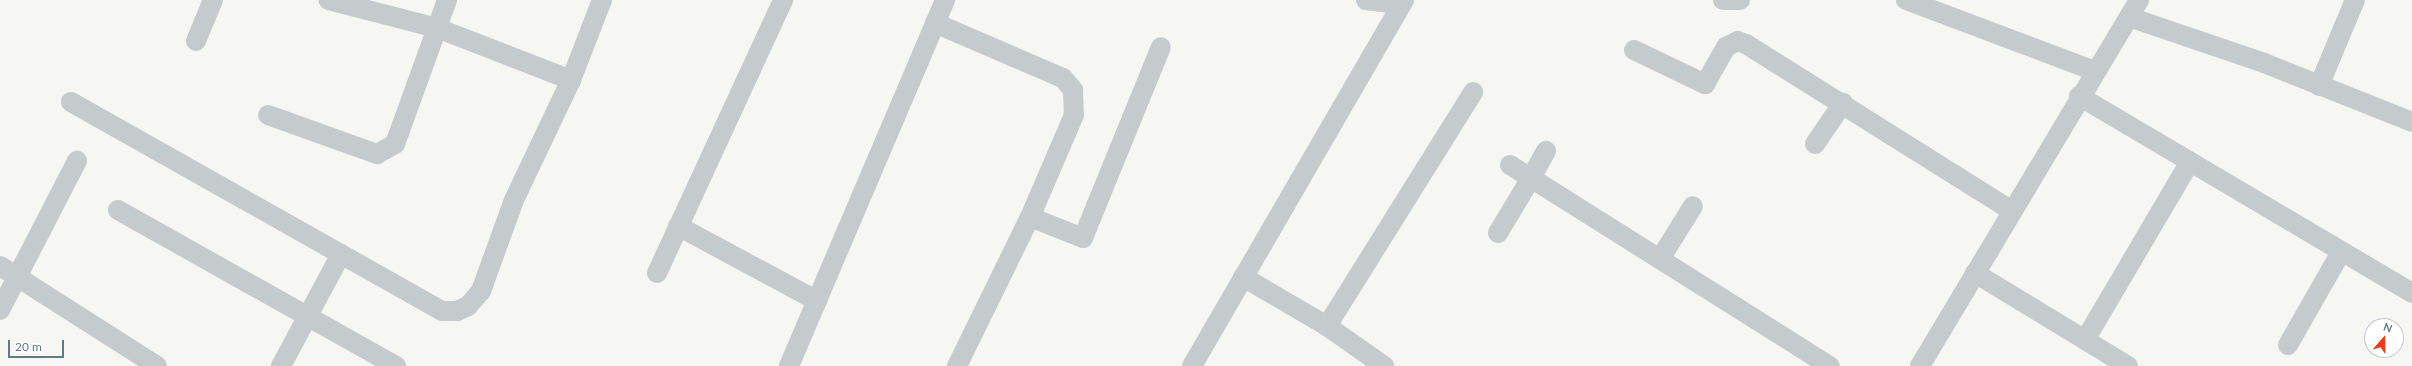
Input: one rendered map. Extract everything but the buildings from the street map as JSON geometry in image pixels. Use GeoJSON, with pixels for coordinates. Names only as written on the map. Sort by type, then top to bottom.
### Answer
{"type":"FeatureCollection","features":[{"type":"Feature","properties":{"kind":"street"},"geometry":{"type":"LineString","coordinates":[[196,41],[213,0]]}},
{"type":"Feature","properties":{"kind":"street"},"geometry":{"type":"LineString","coordinates":[[329,0],[437,28],[571,80]]}},
{"type":"Feature","properties":{"kind":"street"},"geometry":{"type":"LineString","coordinates":[[268,115],[377,154],[388,151],[395,144],[447,0]]}},
{"type":"Feature","properties":{"kind":"street"},"geometry":{"type":"LineString","coordinates":[[71,102],[442,311],[457,311],[468,306],[481,291],[514,200],[571,80],[602,0]]}},
{"type":"Feature","properties":{"kind":"street"},"geometry":{"type":"LineString","coordinates":[[657,273],[783,0]]}},
{"type":"Feature","properties":{"kind":"street"},"geometry":{"type":"LineString","coordinates":[[789,366],[945,0]]}},
{"type":"Feature","properties":{"kind":"street"},"geometry":{"type":"LineString","coordinates":[[1192,366],[1403,2],[1366,0]]}},
{"type":"Feature","properties":{"kind":"street"},"geometry":{"type":"LineString","coordinates":[[1723,0],[1740,0]]}},
{"type":"Feature","properties":{"kind":"street"},"geometry":{"type":"LineString","coordinates":[[1906,0],[2095,71]]}},
{"type":"Feature","properties":{"kind":"street"},"geometry":{"type":"LineString","coordinates":[[2319,86],[2355,0]]}},
{"type":"Feature","properties":{"kind":"street"},"geometry":{"type":"LineString","coordinates":[[1920,366],[2079,96],[2134,8],[2319,86],[2412,122]]}},
{"type":"Feature","properties":{"kind":"street"},"geometry":{"type":"LineString","coordinates":[[935,23],[1063,78],[1073,90],[1074,114],[1030,217],[958,366]]}},
{"type":"Feature","properties":{"kind":"street"},"geometry":{"type":"LineString","coordinates":[[1634,50],[1705,84],[1726,47],[1738,41],[1843,103],[2012,211]]}},
{"type":"Feature","properties":{"kind":"street"},"geometry":{"type":"LineString","coordinates":[[1030,217],[1083,238],[1162,48]]}},
{"type":"Feature","properties":{"kind":"street"},"geometry":{"type":"LineString","coordinates":[[1326,326],[1473,92]]}},
{"type":"Feature","properties":{"kind":"street"},"geometry":{"type":"LineString","coordinates":[[2079,96],[2412,293]]}},
{"type":"Feature","properties":{"kind":"street"},"geometry":{"type":"LineString","coordinates":[[1815,144],[1843,103]]}},
{"type":"Feature","properties":{"kind":"street"},"geometry":{"type":"LineString","coordinates":[[1498,233],[1546,151]]}},
{"type":"Feature","properties":{"kind":"street"},"geometry":{"type":"LineString","coordinates":[[0,310],[77,161]]}},
{"type":"Feature","properties":{"kind":"street"},"geometry":{"type":"LineString","coordinates":[[2085,340],[2190,162]]}},
{"type":"Feature","properties":{"kind":"street"},"geometry":{"type":"LineString","coordinates":[[1510,165],[1830,366]]}},
{"type":"Feature","properties":{"kind":"street"},"geometry":{"type":"LineString","coordinates":[[1660,259],[1693,206]]}},
{"type":"Feature","properties":{"kind":"street"},"geometry":{"type":"LineString","coordinates":[[118,210],[396,366]]}},
{"type":"Feature","properties":{"kind":"street"},"geometry":{"type":"LineString","coordinates":[[678,226],[817,301]]}},
{"type":"Feature","properties":{"kind":"street"},"geometry":{"type":"LineString","coordinates":[[2288,345],[2341,252]]}},
{"type":"Feature","properties":{"kind":"street"},"geometry":{"type":"LineString","coordinates":[[281,366],[341,254]]}},
{"type":"Feature","properties":{"kind":"street"},"geometry":{"type":"LineString","coordinates":[[0,266],[157,366]]}},
{"type":"Feature","properties":{"kind":"street"},"geometry":{"type":"LineString","coordinates":[[1975,273],[2128,366]]}},
{"type":"Feature","properties":{"kind":"street"},"geometry":{"type":"LineString","coordinates":[[1243,277],[1326,326],[1384,366]]}}]}
